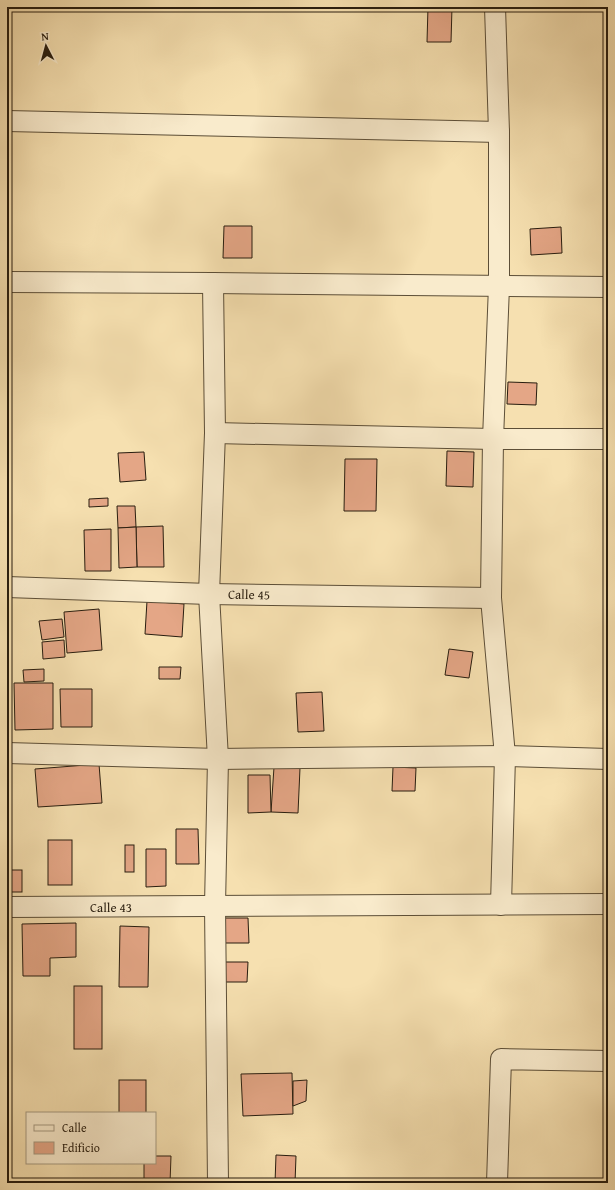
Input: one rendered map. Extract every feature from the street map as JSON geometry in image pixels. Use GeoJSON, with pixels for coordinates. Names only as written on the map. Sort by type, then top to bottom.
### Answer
{"type":"FeatureCollection","features":[{"type":"Feature","properties":{"kind":"street"},"geometry":{"type":"LineString","coordinates":[[495,7],[499,132],[499,286],[493,439],[491,598],[505,756],[501,906]]}},
{"type":"Feature","properties":{"kind":"street"},"geometry":{"type":"LineString","coordinates":[[7,121],[499,132]]}},
{"type":"Feature","properties":{"kind":"street"},"geometry":{"type":"LineString","coordinates":[[7,282],[608,288]]}},
{"type":"Feature","properties":{"kind":"street"},"geometry":{"type":"LineString","coordinates":[[212,283],[215,433],[209,594],[218,759],[215,906],[218,1183]]}},
{"type":"Feature","properties":{"kind":"street"},"geometry":{"type":"LineString","coordinates":[[215,433],[493,439],[608,439]]}},
{"type":"Feature","properties":{"kind":"street","name":"Calle 45"},"geometry":{"type":"LineString","coordinates":[[7,586],[209,594],[491,598]]}},
{"type":"Feature","properties":{"kind":"street"},"geometry":{"type":"LineString","coordinates":[[7,753],[218,759],[505,756],[608,759]]}},
{"type":"Feature","properties":{"kind":"street","name":"Calle 43"},"geometry":{"type":"LineString","coordinates":[[7,907],[501,906],[608,904]]}},
{"type":"Feature","properties":{"kind":"street"},"geometry":{"type":"LineString","coordinates":[[497,1183],[501,1059],[608,1061]]}},
{"type":"Feature","properties":{"kind":"building"},"geometry":{"type":"Polygon","coordinates":[[[428,7],[452,7],[451,42],[427,42],[428,7]]]}},
{"type":"Feature","properties":{"kind":"building"},"geometry":{"type":"Polygon","coordinates":[[[224,226],[252,226],[252,258],[223,258],[224,226]]]}},
{"type":"Feature","properties":{"kind":"building"},"geometry":{"type":"Polygon","coordinates":[[[561,227],[562,253],[531,255],[530,229],[561,227]]]}},
{"type":"Feature","properties":{"kind":"building"},"geometry":{"type":"Polygon","coordinates":[[[508,382],[537,383],[536,405],[507,404],[508,382]]]}},
{"type":"Feature","properties":{"kind":"building"},"geometry":{"type":"Polygon","coordinates":[[[447,451],[474,452],[473,487],[446,486],[447,451]]]}},
{"type":"Feature","properties":{"kind":"building"},"geometry":{"type":"Polygon","coordinates":[[[144,452],[146,480],[120,482],[118,453],[144,452]]]}},
{"type":"Feature","properties":{"kind":"building"},"geometry":{"type":"Polygon","coordinates":[[[345,459],[377,459],[376,511],[344,511],[345,459]]]}},
{"type":"Feature","properties":{"kind":"building"},"geometry":{"type":"Polygon","coordinates":[[[108,498],[108,506],[89,507],[89,499],[108,498]]]}},
{"type":"Feature","properties":{"kind":"building"},"geometry":{"type":"Polygon","coordinates":[[[117,506],[135,506],[136,527],[118,528],[117,506]]]}},
{"type":"Feature","properties":{"kind":"building"},"geometry":{"type":"Polygon","coordinates":[[[163,526],[164,567],[137,567],[136,527],[163,526]]]}},
{"type":"Feature","properties":{"kind":"building"},"geometry":{"type":"Polygon","coordinates":[[[136,527],[137,567],[119,568],[118,528],[136,527]]]}},
{"type":"Feature","properties":{"kind":"building"},"geometry":{"type":"Polygon","coordinates":[[[111,529],[111,571],[85,571],[84,530],[111,529]]]}},
{"type":"Feature","properties":{"kind":"building"},"geometry":{"type":"Polygon","coordinates":[[[147,601],[184,604],[182,637],[145,634],[147,601]]]}},
{"type":"Feature","properties":{"kind":"building"},"geometry":{"type":"Polygon","coordinates":[[[99,609],[102,650],[67,653],[64,612],[99,609]]]}},
{"type":"Feature","properties":{"kind":"building"},"geometry":{"type":"Polygon","coordinates":[[[62,619],[64,637],[42,640],[39,621],[62,619]]]}},
{"type":"Feature","properties":{"kind":"building"},"geometry":{"type":"Polygon","coordinates":[[[64,640],[65,657],[43,659],[42,642],[64,640]]]}},
{"type":"Feature","properties":{"kind":"building"},"geometry":{"type":"Polygon","coordinates":[[[449,649],[473,652],[469,678],[445,675],[449,649]]]}},
{"type":"Feature","properties":{"kind":"building"},"geometry":{"type":"Polygon","coordinates":[[[159,667],[181,667],[180,679],[159,679],[159,667]]]}},
{"type":"Feature","properties":{"kind":"building"},"geometry":{"type":"Polygon","coordinates":[[[44,669],[44,681],[24,682],[23,670],[44,669]]]}},
{"type":"Feature","properties":{"kind":"building"},"geometry":{"type":"Polygon","coordinates":[[[14,683],[53,683],[53,729],[15,730],[14,683]]]}},
{"type":"Feature","properties":{"kind":"building"},"geometry":{"type":"Polygon","coordinates":[[[60,689],[92,689],[92,727],[61,727],[60,689]]]}},
{"type":"Feature","properties":{"kind":"building"},"geometry":{"type":"Polygon","coordinates":[[[322,692],[324,731],[298,732],[296,693],[322,692]]]}},
{"type":"Feature","properties":{"kind":"building"},"geometry":{"type":"Polygon","coordinates":[[[99,764],[102,803],[38,807],[35,769],[99,764]]]}},
{"type":"Feature","properties":{"kind":"building"},"geometry":{"type":"Polygon","coordinates":[[[274,767],[300,768],[298,813],[271,812],[274,767]]]}},
{"type":"Feature","properties":{"kind":"building"},"geometry":{"type":"Polygon","coordinates":[[[393,767],[416,768],[415,791],[392,791],[393,767]]]}},
{"type":"Feature","properties":{"kind":"building"},"geometry":{"type":"Polygon","coordinates":[[[248,775],[270,775],[271,812],[248,813],[248,775]]]}},
{"type":"Feature","properties":{"kind":"building"},"geometry":{"type":"Polygon","coordinates":[[[176,829],[198,829],[199,864],[176,864],[176,829]]]}},
{"type":"Feature","properties":{"kind":"building"},"geometry":{"type":"Polygon","coordinates":[[[48,840],[72,840],[72,885],[48,885],[48,840]]]}},
{"type":"Feature","properties":{"kind":"building"},"geometry":{"type":"Polygon","coordinates":[[[125,845],[134,845],[134,872],[125,872],[125,845]]]}},
{"type":"Feature","properties":{"kind":"building"},"geometry":{"type":"Polygon","coordinates":[[[146,849],[166,849],[166,886],[146,887],[146,849]]]}},
{"type":"Feature","properties":{"kind":"building"},"geometry":{"type":"Polygon","coordinates":[[[7,870],[22,870],[22,892],[7,892],[7,870]]]}},
{"type":"Feature","properties":{"kind":"building"},"geometry":{"type":"Polygon","coordinates":[[[220,918],[248,918],[249,943],[220,943],[220,918]]]}},
{"type":"Feature","properties":{"kind":"building"},"geometry":{"type":"Polygon","coordinates":[[[76,923],[76,957],[50,958],[50,976],[23,976],[22,924],[76,923]]]}},
{"type":"Feature","properties":{"kind":"building"},"geometry":{"type":"Polygon","coordinates":[[[120,926],[149,927],[148,987],[119,987],[120,926]]]}},
{"type":"Feature","properties":{"kind":"building"},"geometry":{"type":"Polygon","coordinates":[[[222,962],[248,962],[247,982],[222,982],[222,962]]]}},
{"type":"Feature","properties":{"kind":"building"},"geometry":{"type":"Polygon","coordinates":[[[74,986],[102,986],[102,1049],[74,1049],[74,986]]]}},
{"type":"Feature","properties":{"kind":"building"},"geometry":{"type":"Polygon","coordinates":[[[292,1073],[293,1114],[243,1116],[241,1074],[292,1073]]]}},
{"type":"Feature","properties":{"kind":"building"},"geometry":{"type":"Polygon","coordinates":[[[119,1080],[146,1080],[146,1112],[119,1112],[119,1080]]]}},
{"type":"Feature","properties":{"kind":"building"},"geometry":{"type":"Polygon","coordinates":[[[307,1080],[306,1101],[293,1106],[293,1081],[307,1080]]]}},
{"type":"Feature","properties":{"kind":"building"},"geometry":{"type":"Polygon","coordinates":[[[276,1155],[296,1156],[295,1183],[275,1183],[276,1155]]]}},
{"type":"Feature","properties":{"kind":"building"},"geometry":{"type":"Polygon","coordinates":[[[156,1156],[171,1156],[170,1183],[144,1183],[144,1164],[156,1164],[156,1156]]]}}]}
